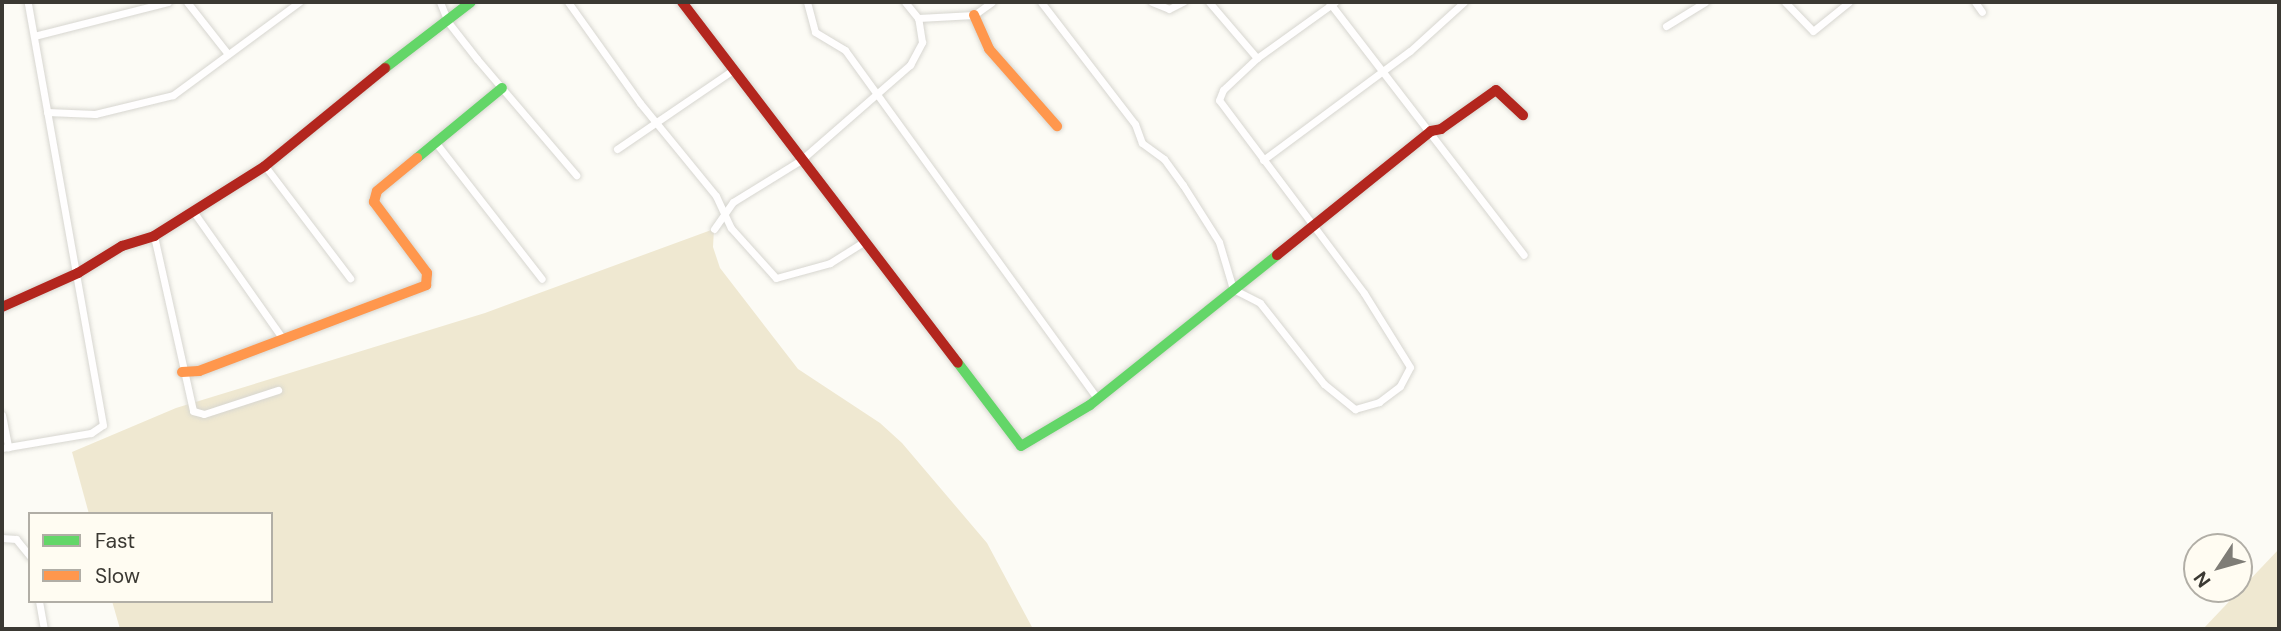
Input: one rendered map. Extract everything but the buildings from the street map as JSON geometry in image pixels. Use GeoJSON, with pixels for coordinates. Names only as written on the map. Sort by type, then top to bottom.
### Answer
{"type":"FeatureCollection","features":[{"type":"Feature","properties":{"kind":"street"},"geometry":{"type":"LineString","coordinates":[[2,415],[5,447],[90,433],[103,425],[28,2]]}},
{"type":"Feature","properties":{"kind":"street"},"geometry":{"type":"LineString","coordinates":[[34,36],[168,2]]}},
{"type":"Feature","properties":{"kind":"street"},"geometry":{"type":"LineString","coordinates":[[187,2],[228,54]]}},
{"type":"Feature","properties":{"kind":"street"},"geometry":{"type":"LineString","coordinates":[[47,112],[95,114],[173,95],[299,2]]}},
{"type":"Feature","properties":{"kind":"street"},"geometry":{"type":"LineString","coordinates":[[440,2],[448,22],[576,175]]}},
{"type":"Feature","properties":{"kind":"street"},"geometry":{"type":"LineString","coordinates":[[2,307],[78,273],[122,246],[154,236],[265,166],[309,126],[471,2]]}},
{"type":"Feature","properties":{"kind":"street"},"geometry":{"type":"LineString","coordinates":[[568,2],[654,121],[716,196],[731,228],[776,278],[830,262],[863,242]]}},
{"type":"Feature","properties":{"kind":"street"},"geometry":{"type":"LineString","coordinates":[[682,2],[1021,446],[1098,399],[1431,131],[1441,129],[1496,90],[1523,115]]}},
{"type":"Feature","properties":{"kind":"street"},"geometry":{"type":"LineString","coordinates":[[807,2],[815,32],[845,50],[1098,399]]}},
{"type":"Feature","properties":{"kind":"street"},"geometry":{"type":"LineString","coordinates":[[714,229],[723,211],[801,160],[910,65],[922,42],[918,18],[905,2]]}},
{"type":"Feature","properties":{"kind":"street"},"geometry":{"type":"LineString","coordinates":[[918,18],[974,15],[992,2]]}},
{"type":"Feature","properties":{"kind":"street"},"geometry":{"type":"LineString","coordinates":[[1041,2],[1135,124],[1142,143],[1164,159],[1183,185],[1219,242],[1233,289],[1260,303],[1324,384],[1355,409],[1379,402],[1400,386],[1410,367],[1364,293],[1219,100],[1223,90],[1257,58],[1331,3],[1524,255]]}},
{"type":"Feature","properties":{"kind":"street"},"geometry":{"type":"LineString","coordinates":[[1152,2],[1169,9],[1183,2]]}},
{"type":"Feature","properties":{"kind":"street"},"geometry":{"type":"LineString","coordinates":[[1209,2],[1257,58]]}},
{"type":"Feature","properties":{"kind":"street"},"geometry":{"type":"LineString","coordinates":[[1263,160],[1382,69],[1426,39],[1464,2]]}},
{"type":"Feature","properties":{"kind":"street"},"geometry":{"type":"LineString","coordinates":[[1666,26],[1705,2]]}},
{"type":"Feature","properties":{"kind":"street"},"geometry":{"type":"LineString","coordinates":[[1785,2],[1813,31],[1849,2]]}},
{"type":"Feature","properties":{"kind":"street"},"geometry":{"type":"LineString","coordinates":[[1975,2],[1982,12]]}},
{"type":"Feature","properties":{"kind":"street"},"geometry":{"type":"LineString","coordinates":[[974,15],[989,49],[1057,127]]}},
{"type":"Feature","properties":{"kind":"street"},"geometry":{"type":"LineString","coordinates":[[617,149],[654,121],[733,70]]}},
{"type":"Feature","properties":{"kind":"street"},"geometry":{"type":"LineString","coordinates":[[182,373],[199,371],[426,285],[428,273],[374,202],[377,191],[502,88]]}},
{"type":"Feature","properties":{"kind":"street"},"geometry":{"type":"LineString","coordinates":[[436,143],[542,279]]}},
{"type":"Feature","properties":{"kind":"street"},"geometry":{"type":"LineString","coordinates":[[265,166],[350,278]]}},
{"type":"Feature","properties":{"kind":"street"},"geometry":{"type":"LineString","coordinates":[[193,211],[283,338]]}},
{"type":"Feature","properties":{"kind":"street"},"geometry":{"type":"LineString","coordinates":[[154,236],[182,373],[194,411],[204,415],[278,390]]}},
{"type":"Feature","properties":{"kind":"street"},"geometry":{"type":"LineString","coordinates":[[2,538],[16,539],[28,554]]}},
{"type":"Feature","properties":{"kind":"street"},"geometry":{"type":"LineString","coordinates":[[39,603],[44,629]]}},
{"type":"Feature","properties":{"kind":"shaded area"},"geometry":{"type":"Polygon","coordinates":[[[714,229],[713,247],[720,268],[798,369],[880,423],[902,443],[987,543],[1033,629],[120,629],[113,603],[273,603],[273,512],[88,512],[72,452],[176,408],[485,313],[714,229]]]}},
{"type":"Feature","properties":{"kind":"shaded area"},"geometry":{"type":"Polygon","coordinates":[[[2279,549],[2279,629],[2203,629],[2228,603],[2253,603],[2253,576],[2279,549]]]}},
{"type":"Feature","properties":{"kind":"traffic: fast"},"geometry":{"type":"LineString","coordinates":[[385,68],[471,2]]}},
{"type":"Feature","properties":{"kind":"traffic: fast"},"geometry":{"type":"LineString","coordinates":[[417,158],[502,88]]}},
{"type":"Feature","properties":{"kind":"traffic: fast"},"geometry":{"type":"LineString","coordinates":[[958,363],[1021,446],[1090,405],[1277,255]]}},
{"type":"Feature","properties":{"kind":"traffic: slow"},"geometry":{"type":"LineString","coordinates":[[974,15],[989,49],[1057,126]]}},
{"type":"Feature","properties":{"kind":"traffic: slow"},"geometry":{"type":"LineString","coordinates":[[182,372],[199,371],[426,285],[427,273],[374,202],[377,191],[417,158]]}},
{"type":"Feature","properties":{"kind":"traffic: jam"},"geometry":{"type":"LineString","coordinates":[[682,2],[958,363]]}},
{"type":"Feature","properties":{"kind":"traffic: jam"},"geometry":{"type":"LineString","coordinates":[[2,307],[78,273],[122,246],[154,236],[265,166],[385,68]]}},
{"type":"Feature","properties":{"kind":"traffic: jam"},"geometry":{"type":"LineString","coordinates":[[1277,255],[1431,131],[1441,129],[1496,90],[1523,115]]}}]}
